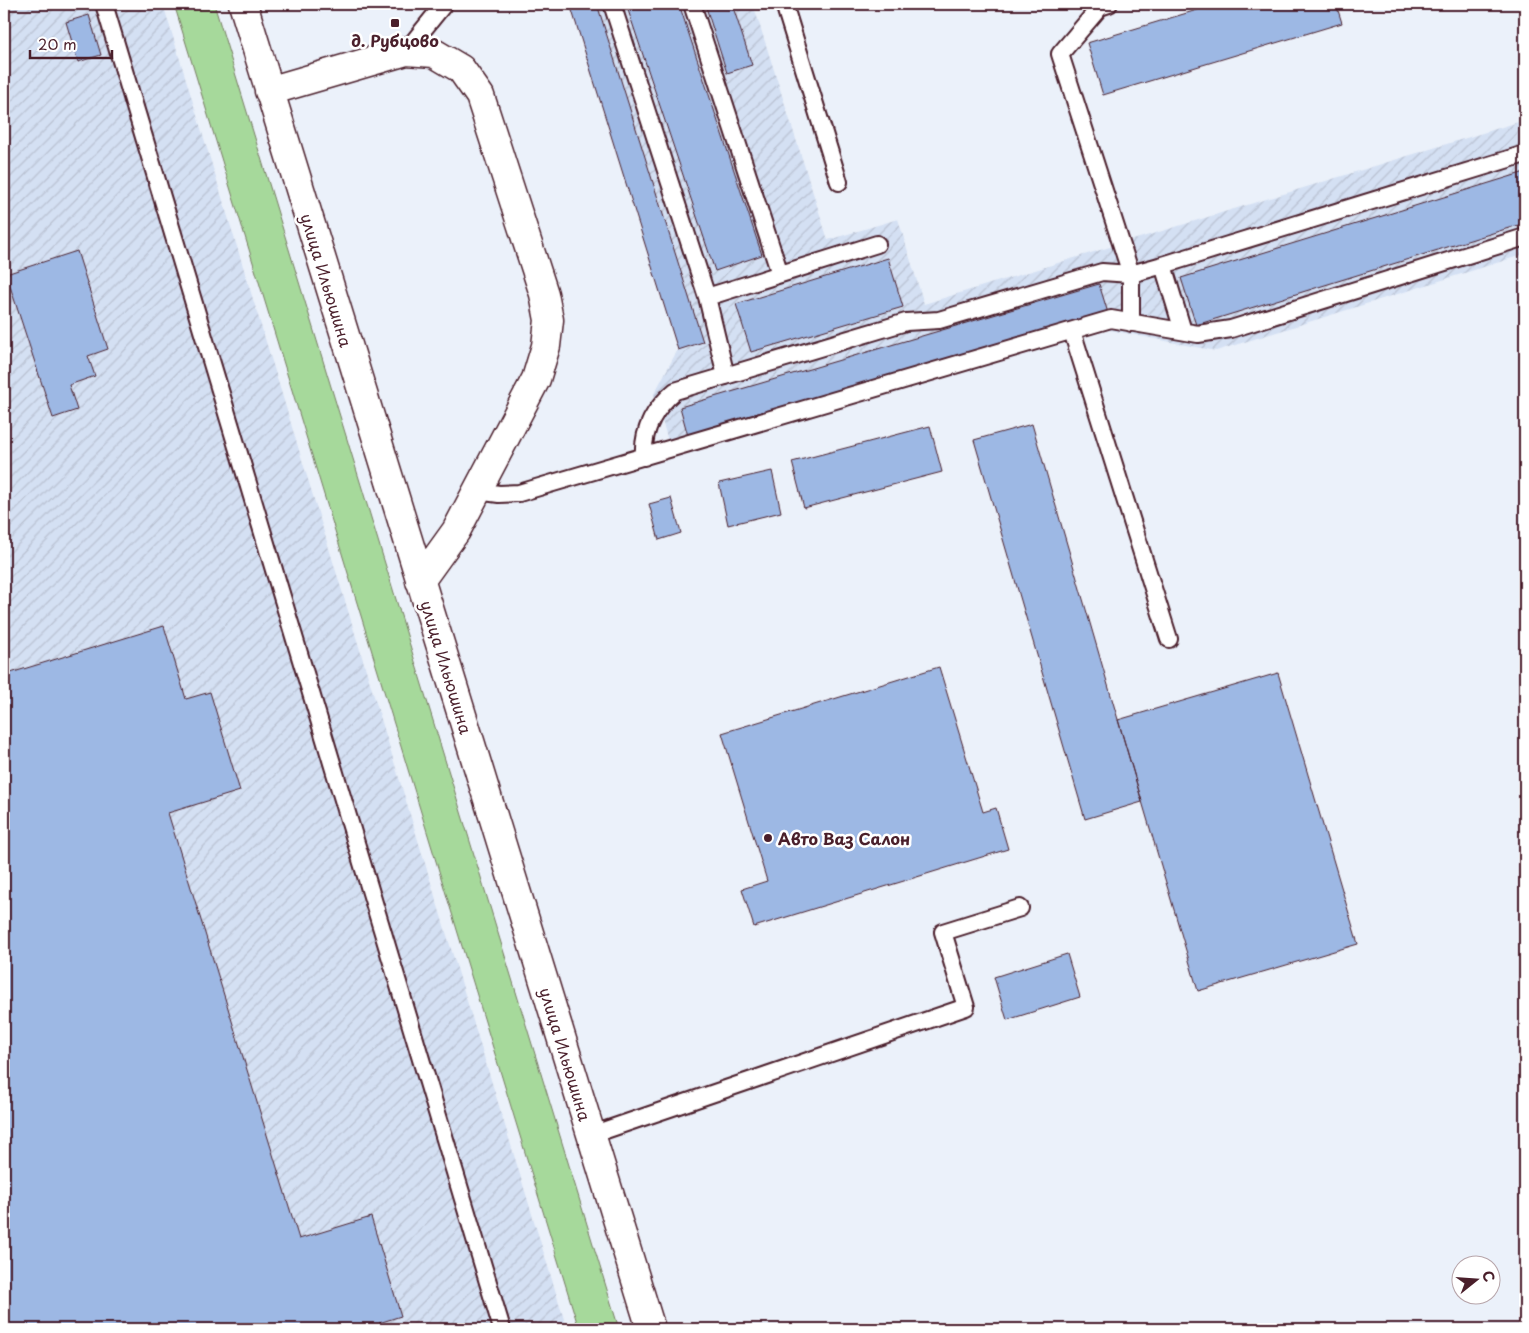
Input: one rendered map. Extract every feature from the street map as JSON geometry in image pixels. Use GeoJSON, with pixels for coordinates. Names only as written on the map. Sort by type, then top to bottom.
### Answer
{"type":"FeatureCollection","features":[{"type":"Feature","properties":{"kind":"street","name":"улица Ильюшина"},"geometry":{"type":"LineString","coordinates":[[243,4],[651,1329]]}},
{"type":"Feature","properties":{"kind":"street"},"geometry":{"type":"LineString","coordinates":[[269,91],[406,51],[434,53],[461,69],[480,96],[544,294],[548,320],[546,346],[536,378],[456,531],[420,581]]}},
{"type":"Feature","properties":{"kind":"lane"},"geometry":{"type":"LineString","coordinates":[[104,4],[502,1329]]}},
{"type":"Feature","properties":{"kind":"lane"},"geometry":{"type":"LineString","coordinates":[[406,51],[444,4]]}},
{"type":"Feature","properties":{"kind":"lane"},"geometry":{"type":"LineString","coordinates":[[612,4],[707,297],[726,376]]}},
{"type":"Feature","properties":{"kind":"lane"},"geometry":{"type":"LineString","coordinates":[[692,4],[780,274]]}},
{"type":"Feature","properties":{"kind":"lane"},"geometry":{"type":"LineString","coordinates":[[784,4],[839,182]]}},
{"type":"Feature","properties":{"kind":"lane"},"geometry":{"type":"LineString","coordinates":[[1110,4],[1100,7],[1060,54],[1131,274],[1131,323]]}},
{"type":"Feature","properties":{"kind":"lane"},"geometry":{"type":"LineString","coordinates":[[644,457],[643,443],[647,430],[662,403],[675,392],[906,322],[938,320],[1102,272],[1131,274],[1525,154]]}},
{"type":"Feature","properties":{"kind":"lane"},"geometry":{"type":"LineString","coordinates":[[477,491],[498,494],[519,493],[1111,320],[1198,334],[1231,329],[1525,237]]}},
{"type":"Feature","properties":{"kind":"lane"},"geometry":{"type":"LineString","coordinates":[[707,297],[877,244]]}},
{"type":"Feature","properties":{"kind":"lane"},"geometry":{"type":"LineString","coordinates":[[1163,265],[1183,331]]}},
{"type":"Feature","properties":{"kind":"lane"},"geometry":{"type":"LineString","coordinates":[[1072,331],[1169,638]]}},
{"type":"Feature","properties":{"kind":"lane"},"geometry":{"type":"LineString","coordinates":[[591,1135],[966,1007],[943,932],[1020,908]]}},
{"type":"Feature","properties":{"kind":"shaded area"},"geometry":{"type":"Polygon","coordinates":[[[4,4],[163,4],[567,1329],[4,1329],[4,4]]]}},
{"type":"Feature","properties":{"kind":"shaded area"},"geometry":{"type":"Polygon","coordinates":[[[570,4],[753,4],[828,240],[898,219],[924,304],[1525,120],[1525,254],[1216,351],[1105,329],[673,457],[654,394],[678,349],[570,4]]]}},
{"type":"Feature","properties":{"kind":"green space"},"geometry":{"type":"Polygon","coordinates":[[[174,4],[214,4],[619,1329],[579,1329],[174,4]]]}},
{"type":"Feature","properties":{"kind":"building"},"geometry":{"type":"Polygon","coordinates":[[[570,4],[597,4],[703,342],[678,350],[570,4]]]}},
{"type":"Feature","properties":{"kind":"building"},"geometry":{"type":"Polygon","coordinates":[[[626,4],[679,4],[762,255],[715,271],[626,4]]]}},
{"type":"Feature","properties":{"kind":"building"},"geometry":{"type":"Polygon","coordinates":[[[705,4],[732,4],[752,65],[727,73],[705,4]]]}},
{"type":"Feature","properties":{"kind":"building"},"geometry":{"type":"Polygon","coordinates":[[[1217,4],[1336,4],[1342,23],[1103,95],[1087,43],[1217,4]]]}},
{"type":"Feature","properties":{"kind":"building"},"geometry":{"type":"Polygon","coordinates":[[[89,15],[101,55],[78,62],[66,22],[89,15]]]}},
{"type":"Feature","properties":{"kind":"building"},"geometry":{"type":"Polygon","coordinates":[[[1525,172],[1525,223],[1196,325],[1181,278],[1525,172]]]}},
{"type":"Feature","properties":{"kind":"building"},"geometry":{"type":"Polygon","coordinates":[[[77,251],[108,349],[88,356],[95,376],[69,385],[77,410],[53,418],[6,274],[77,251]]]}},
{"type":"Feature","properties":{"kind":"building"},"geometry":{"type":"Polygon","coordinates":[[[888,258],[903,307],[751,352],[736,304],[888,258]]]}},
{"type":"Feature","properties":{"kind":"building"},"geometry":{"type":"Polygon","coordinates":[[[1099,284],[1108,313],[688,436],[680,407],[1099,284]]]}},
{"type":"Feature","properties":{"kind":"building"},"geometry":{"type":"Polygon","coordinates":[[[1032,424],[1142,802],[1085,819],[974,440],[1032,424]]]}},
{"type":"Feature","properties":{"kind":"building"},"geometry":{"type":"Polygon","coordinates":[[[930,426],[942,472],[804,508],[792,462],[930,426]]]}},
{"type":"Feature","properties":{"kind":"building"},"geometry":{"type":"Polygon","coordinates":[[[772,471],[781,512],[728,525],[719,483],[772,471]]]}},
{"type":"Feature","properties":{"kind":"building"},"geometry":{"type":"Polygon","coordinates":[[[671,498],[681,533],[659,540],[649,504],[671,498]]]}},
{"type":"Feature","properties":{"kind":"building"},"geometry":{"type":"Polygon","coordinates":[[[164,626],[186,699],[210,692],[240,791],[168,813],[299,1239],[371,1217],[401,1316],[379,1323],[381,1329],[4,1329],[4,675],[164,626]]]}},
{"type":"Feature","properties":{"kind":"building"},"geometry":{"type":"Polygon","coordinates":[[[939,667],[983,812],[996,808],[1008,849],[754,927],[742,889],[767,881],[722,733],[939,667]]]}},
{"type":"Feature","properties":{"kind":"building"},"geometry":{"type":"Polygon","coordinates":[[[1278,673],[1358,944],[1198,991],[1118,720],[1278,673]]]}},
{"type":"Feature","properties":{"kind":"building"},"geometry":{"type":"Polygon","coordinates":[[[1067,954],[1080,997],[1007,1020],[994,977],[1067,954]]]}},
{"type":"Feature","properties":{"kind":"place","name":"д. Рубцово"},"geometry":{"type":"Point","coordinates":[395,23]}},
{"type":"Feature","properties":{"kind":"place","name":"Авто Ваз Салон"},"geometry":{"type":"Point","coordinates":[768,838]}}]}
